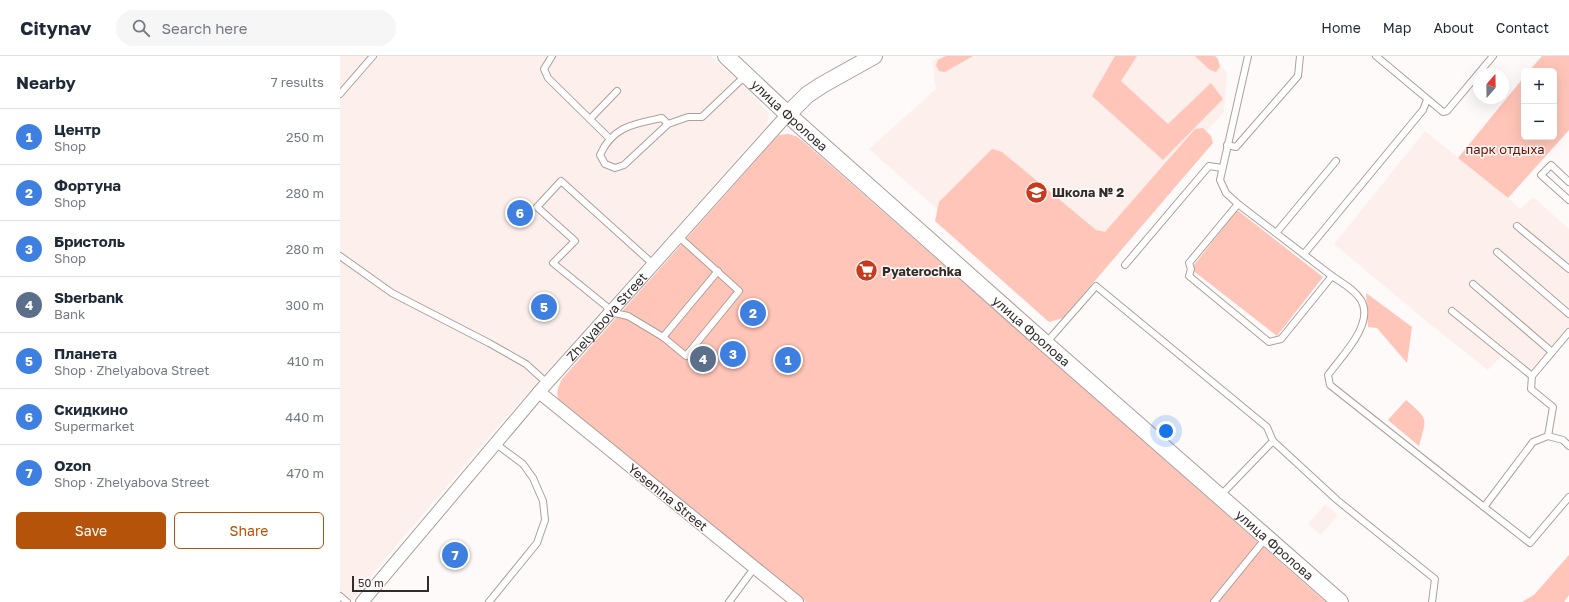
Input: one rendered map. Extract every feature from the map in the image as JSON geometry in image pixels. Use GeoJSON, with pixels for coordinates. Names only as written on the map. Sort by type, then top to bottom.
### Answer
{"type":"FeatureCollection","features":[{"type":"Feature","properties":{"kind":"street","name":"улица Фролова"},"geometry":{"type":"LineString","coordinates":[[726,56],[788,114],[1046,344],[1340,602]]}},
{"type":"Feature","properties":{"kind":"street","name":"Zhelyabova Street"},"geometry":{"type":"LineString","coordinates":[[362,602],[539,392],[788,114],[812,92],[874,56]]}},
{"type":"Feature","properties":{"kind":"street","name":"Yesenina Street"},"geometry":{"type":"LineString","coordinates":[[539,392],[797,602]]}},
{"type":"Feature","properties":{"kind":"lane"},"geometry":{"type":"LineString","coordinates":[[340,94],[373,56]]}},
{"type":"Feature","properties":{"kind":"lane"},"geometry":{"type":"LineString","coordinates":[[552,56],[544,69],[548,78],[610,139]]}},
{"type":"Feature","properties":{"kind":"lane"},"geometry":{"type":"LineString","coordinates":[[1248,56],[1220,180],[1226,193],[1238,204],[1353,291],[1361,301],[1365,315],[1362,327],[1328,375],[1330,384],[1530,543],[1569,497]]}},
{"type":"Feature","properties":{"kind":"lane"},"geometry":{"type":"LineString","coordinates":[[1227,146],[1236,147],[1298,76],[1300,56]]}},
{"type":"Feature","properties":{"kind":"lane"},"geometry":{"type":"LineString","coordinates":[[1376,56],[1443,112],[1447,111],[1493,56]]}},
{"type":"Feature","properties":{"kind":"lane"},"geometry":{"type":"LineString","coordinates":[[668,124],[662,118],[631,125],[619,130],[605,145],[600,155],[605,164],[615,168],[624,165],[668,124],[688,117],[702,117],[746,75]]}},
{"type":"Feature","properties":{"kind":"lane"},"geometry":{"type":"LineString","coordinates":[[590,119],[617,90]]}},
{"type":"Feature","properties":{"kind":"lane"},"geometry":{"type":"LineString","coordinates":[[1304,254],[1423,110],[1427,100]]}},
{"type":"Feature","properties":{"kind":"lane"},"geometry":{"type":"LineString","coordinates":[[1276,234],[1336,161]]}},
{"type":"Feature","properties":{"kind":"lane"},"geometry":{"type":"LineString","coordinates":[[1569,182],[1551,165],[1541,175],[1569,200]]}},
{"type":"Feature","properties":{"kind":"lane"},"geometry":{"type":"LineString","coordinates":[[1125,265],[1208,166],[1222,168]]}},
{"type":"Feature","properties":{"kind":"lane"},"geometry":{"type":"LineString","coordinates":[[653,264],[561,181],[537,207],[575,241],[553,263],[606,306],[610,312],[628,316],[663,337],[686,356],[739,291],[678,236]]}},
{"type":"Feature","properties":{"kind":"lane"},"geometry":{"type":"LineString","coordinates":[[1238,204],[1189,263],[1191,269],[1189,276],[1269,342],[1281,339],[1332,276]]}},
{"type":"Feature","properties":{"kind":"lane"},"geometry":{"type":"LineString","coordinates":[[1517,226],[1569,269]]}},
{"type":"Feature","properties":{"kind":"lane"},"geometry":{"type":"LineString","coordinates":[[1497,252],[1569,314]]}},
{"type":"Feature","properties":{"kind":"lane"},"geometry":{"type":"LineString","coordinates":[[340,256],[392,293],[489,343],[526,364],[548,383]]}},
{"type":"Feature","properties":{"kind":"lane"},"geometry":{"type":"LineString","coordinates":[[663,337],[718,271]]}},
{"type":"Feature","properties":{"kind":"lane"},"geometry":{"type":"LineString","coordinates":[[1473,284],[1552,352]]}},
{"type":"Feature","properties":{"kind":"lane"},"geometry":{"type":"LineString","coordinates":[[1046,344],[1096,286],[1267,427],[1273,441],[1337,500],[1435,579],[1432,602]]}},
{"type":"Feature","properties":{"kind":"lane"},"geometry":{"type":"LineString","coordinates":[[1452,311],[1532,376]]}},
{"type":"Feature","properties":{"kind":"lane"},"geometry":{"type":"LineString","coordinates":[[1548,436],[1553,407],[1531,389],[1532,376],[1569,332]]}},
{"type":"Feature","properties":{"kind":"lane"},"geometry":{"type":"LineString","coordinates":[[1484,507],[1533,442],[1548,436],[1563,440],[1569,446]]}},
{"type":"Feature","properties":{"kind":"lane"},"geometry":{"type":"LineString","coordinates":[[1220,496],[1273,441]]}},
{"type":"Feature","properties":{"kind":"lane"},"geometry":{"type":"LineString","coordinates":[[489,602],[537,542],[545,520],[543,501],[533,478],[523,464],[496,444]]}},
{"type":"Feature","properties":{"kind":"lane"},"geometry":{"type":"LineString","coordinates":[[1214,602],[1266,538]]}},
{"type":"Feature","properties":{"kind":"lane"},"geometry":{"type":"LineString","coordinates":[[729,602],[755,568]]}},
{"type":"Feature","properties":{"kind":"lane"},"geometry":{"type":"LineString","coordinates":[[340,596],[347,602]]}},
{"type":"Feature","properties":{"kind":"shaded area"},"geometry":{"type":"Polygon","coordinates":[[[340,56],[711,56],[758,100],[769,115],[767,125],[762,131],[501,423],[388,555],[350,602],[340,602],[340,56]]]}},
{"type":"Feature","properties":{"kind":"shaded area","name":"Школа № 2"},"geometry":{"type":"Polygon","coordinates":[[[941,56],[1210,56],[1227,72],[1224,112],[1050,309],[869,149],[936,89],[932,61],[941,56]]]}},
{"type":"Feature","properties":{"kind":"shaded area"},"geometry":{"type":"Polygon","coordinates":[[[1425,131],[1521,209],[1533,197],[1569,229],[1569,337],[1532,380],[1502,355],[1488,370],[1334,244],[1425,131]]]}},
{"type":"Feature","properties":{"kind":"shaded area"},"geometry":{"type":"Polygon","coordinates":[[[1325,504],[1338,515],[1321,535],[1308,524],[1325,504]]]}},
{"type":"Feature","properties":{"kind":"green space"},"geometry":{"type":"Polygon","coordinates":[[[946,56],[973,56],[945,72],[939,71],[936,65],[938,60],[946,56]]]}},
{"type":"Feature","properties":{"kind":"green space"},"geometry":{"type":"Polygon","coordinates":[[[1115,56],[1137,56],[1121,81],[1168,124],[1211,83],[1223,99],[1163,160],[1092,96],[1115,56]]]}},
{"type":"Feature","properties":{"kind":"green space"},"geometry":{"type":"Polygon","coordinates":[[[1195,56],[1215,56],[1218,59],[1220,67],[1216,72],[1210,70],[1195,56]]]}},
{"type":"Feature","properties":{"kind":"green space","name":"парк отдыха"},"geometry":{"type":"Polygon","coordinates":[[[1542,56],[1569,56],[1569,130],[1508,198],[1458,158],[1502,104],[1509,104],[1509,95],[1521,81],[1521,140],[1557,140],[1557,68],[1532,68],[1542,56]]]}},
{"type":"Feature","properties":{"kind":"green space"},"geometry":{"type":"Polygon","coordinates":[[[1203,128],[1211,136],[1213,143],[1063,318],[1049,322],[935,221],[939,202],[992,149],[1002,152],[1096,230],[1105,232],[1195,129],[1203,128]]]}},
{"type":"Feature","properties":{"kind":"green space"},"geometry":{"type":"Polygon","coordinates":[[[788,134],[796,136],[804,142],[1326,602],[806,602],[561,405],[557,392],[562,379],[774,140],[779,135],[788,134]]]}},
{"type":"Feature","properties":{"kind":"green space"},"geometry":{"type":"Polygon","coordinates":[[[1237,210],[1323,277],[1277,336],[1191,269],[1237,210]]]}},
{"type":"Feature","properties":{"kind":"green space"},"geometry":{"type":"Polygon","coordinates":[[[1366,293],[1412,327],[1407,363],[1377,328],[1368,327],[1366,293]]]}},
{"type":"Feature","properties":{"kind":"green space"},"geometry":{"type":"Polygon","coordinates":[[[1406,400],[1419,412],[1424,420],[1424,429],[1419,446],[1388,420],[1406,400]]]}},
{"type":"Feature","properties":{"kind":"green space"},"geometry":{"type":"Polygon","coordinates":[[[1569,555],[1569,595],[1564,602],[1522,602],[1534,595],[1569,555]]]}},
{"type":"Feature","properties":{"kind":"place","name":"Школа № 2"},"geometry":{"type":"Point","coordinates":[1036,192]}},
{"type":"Feature","properties":{"kind":"place","name":"Скидкино"},"geometry":{"type":"Point","coordinates":[520,213]}},
{"type":"Feature","properties":{"kind":"place","name":"Pyaterochka"},"geometry":{"type":"Point","coordinates":[866,271]}},
{"type":"Feature","properties":{"kind":"place","name":"Планета"},"geometry":{"type":"Point","coordinates":[544,307]}},
{"type":"Feature","properties":{"kind":"place","name":"Фортуна"},"geometry":{"type":"Point","coordinates":[753,313]}},
{"type":"Feature","properties":{"kind":"place","name":"Бристоль"},"geometry":{"type":"Point","coordinates":[733,354]}},
{"type":"Feature","properties":{"kind":"place","name":"Sberbank"},"geometry":{"type":"Point","coordinates":[703,359]}},
{"type":"Feature","properties":{"kind":"place","name":"Центр"},"geometry":{"type":"Point","coordinates":[788,360]}},
{"type":"Feature","properties":{"kind":"place","name":"Ozon"},"geometry":{"type":"Point","coordinates":[455,555]}}]}
